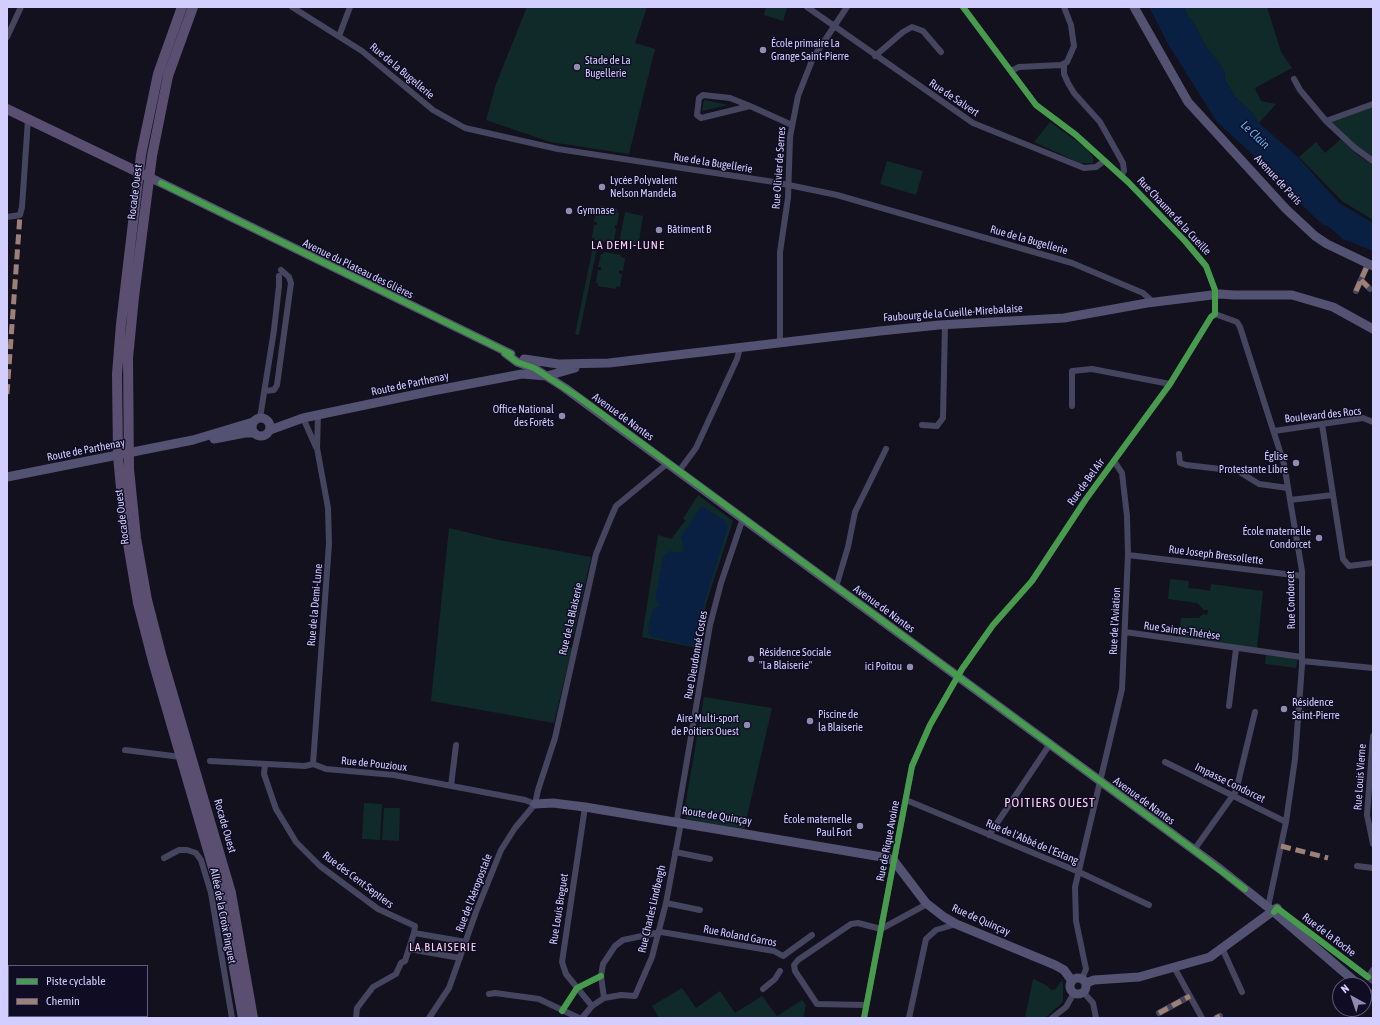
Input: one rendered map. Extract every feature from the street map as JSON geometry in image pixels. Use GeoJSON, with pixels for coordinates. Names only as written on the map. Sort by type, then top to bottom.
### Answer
{"type":"FeatureCollection","features":[{"type":"Feature","properties":{"kind":"main road"},"geometry":{"type":"LineString","coordinates":[[123,455],[117,374],[120,330],[139,172],[148,117],[156,81],[168,41],[182,7]]}},
{"type":"Feature","properties":{"kind":"main road","name":"Rocade Ouest"},"geometry":{"type":"LineString","coordinates":[[193,7],[178,45],[164,92],[149,177],[129,351],[123,455],[124,520],[135,589],[149,648],[221,895],[243,1018]]}},
{"type":"Feature","properties":{"kind":"main road","name":"Avenue de Paris"},"geometry":{"type":"LineString","coordinates":[[1134,7],[1183,96],[1195,110],[1286,209],[1315,236],[1371,265]]}},
{"type":"Feature","properties":{"kind":"main road","name":"Avenue du Plateau des Glières"},"geometry":{"type":"LineString","coordinates":[[7,109],[139,172],[505,353],[524,359],[534,368]]}},
{"type":"Feature","properties":{"kind":"main road","name":"Faubourg de la Cueille-Mirebalaise"},"geometry":{"type":"LineString","coordinates":[[740,348],[945,325],[1064,318],[1153,302],[1215,294],[1292,295],[1333,306],[1373,329]]}},
{"type":"Feature","properties":{"kind":"main road"},"geometry":{"type":"LineString","coordinates":[[524,359],[558,364],[588,365],[740,348]]}},
{"type":"Feature","properties":{"kind":"main road","name":"Avenue du Plateau des Glières"},"geometry":{"type":"LineString","coordinates":[[505,353],[517,362],[534,368]]}},
{"type":"Feature","properties":{"kind":"main road"},"geometry":{"type":"LineString","coordinates":[[534,368],[558,364]]}},
{"type":"Feature","properties":{"kind":"main road"},"geometry":{"type":"LineString","coordinates":[[547,376],[588,365]]}},
{"type":"Feature","properties":{"kind":"main road","name":"Route de Parthenay"},"geometry":{"type":"LineString","coordinates":[[7,477],[193,440],[261,420],[303,418],[522,374],[534,368]]}},
{"type":"Feature","properties":{"kind":"main road","name":"Avenue de Nantes"},"geometry":{"type":"LineString","coordinates":[[534,368],[744,518],[1100,782],[1272,907],[1282,920],[1350,977]]}},
{"type":"Feature","properties":{"kind":"main road","name":"Route de Parthenay"},"geometry":{"type":"LineString","coordinates":[[522,374],[547,376]]}},
{"type":"Feature","properties":{"kind":"main road","name":"Route de Parthenay"},"geometry":{"type":"LineString","coordinates":[[193,440],[206,441],[244,433],[254,433],[263,437],[267,435],[270,430],[303,418]]}},
{"type":"Feature","properties":{"kind":"main road"},"geometry":{"type":"LineString","coordinates":[[254,433],[252,428],[261,420],[270,430]]}},
{"type":"Feature","properties":{"kind":"main road","name":"Rocade Ouest"},"geometry":{"type":"LineString","coordinates":[[123,455],[145,588],[162,658],[231,893],[253,1018]]}},
{"type":"Feature","properties":{"kind":"main road","name":"Route de Quinçay"},"geometry":{"type":"LineString","coordinates":[[535,804],[553,803],[680,822],[832,847],[888,858],[894,861]]}},
{"type":"Feature","properties":{"kind":"main road","name":"Rue de Quinçay"},"geometry":{"type":"LineString","coordinates":[[894,861],[927,904],[944,917],[956,924],[1055,965],[1064,970],[1072,981]]}},
{"type":"Feature","properties":{"kind":"main road"},"geometry":{"type":"LineString","coordinates":[[1084,981],[1087,987],[1084,993],[1078,995],[1074,993],[1070,986],[1072,981],[1077,978],[1084,981],[1140,977],[1210,957],[1272,907]]}},
{"type":"Feature","properties":{"kind":"street"},"geometry":{"type":"LineString","coordinates":[[7,36],[21,7]]}},
{"type":"Feature","properties":{"kind":"street"},"geometry":{"type":"LineString","coordinates":[[339,36],[350,7]]}},
{"type":"Feature","properties":{"kind":"street","name":"Rue de Salvert"},"geometry":{"type":"LineString","coordinates":[[807,7],[875,56],[973,123],[1084,168],[1096,167],[1104,161]]}},
{"type":"Feature","properties":{"kind":"street","name":"Rue Olivier de Serres"},"geometry":{"type":"LineString","coordinates":[[780,343],[780,252],[789,185],[792,125],[798,96],[808,70],[814,58],[847,7]]}},
{"type":"Feature","properties":{"kind":"street","name":"Rue Chaume de la Cueille"},"geometry":{"type":"LineString","coordinates":[[963,7],[1036,105],[1076,135],[1121,176],[1185,241],[1206,266],[1213,280],[1215,294]]}},
{"type":"Feature","properties":{"kind":"street"},"geometry":{"type":"LineString","coordinates":[[1012,71],[1019,68],[1064,64],[1070,58],[1074,46],[1071,26],[1064,7]]}},
{"type":"Feature","properties":{"kind":"street","name":"Rue de la Bugellerie"},"geometry":{"type":"LineString","coordinates":[[296,8],[362,51],[433,110],[465,128],[558,150],[789,185],[837,195],[1072,263],[1143,293],[1153,302]]}},
{"type":"Feature","properties":{"kind":"street"},"geometry":{"type":"LineString","coordinates":[[875,56],[903,32],[912,27],[923,31],[941,52]]}},
{"type":"Feature","properties":{"kind":"street"},"geometry":{"type":"LineString","coordinates":[[1064,64],[1064,74],[1068,83],[1074,93],[1100,122],[1123,163],[1124,171],[1121,176]]}},
{"type":"Feature","properties":{"kind":"street"},"geometry":{"type":"LineString","coordinates":[[1294,79],[1300,90],[1326,121],[1355,148],[1373,161]]}},
{"type":"Feature","properties":{"kind":"street"},"geometry":{"type":"LineString","coordinates":[[750,106],[701,118],[697,115],[699,98],[703,95],[730,98],[750,106],[792,125]]}},
{"type":"Feature","properties":{"kind":"street"},"geometry":{"type":"LineString","coordinates":[[1326,121],[1373,104]]}},
{"type":"Feature","properties":{"kind":"street"},"geometry":{"type":"LineString","coordinates":[[7,217],[20,215],[26,165],[28,119]]}},
{"type":"Feature","properties":{"kind":"street"},"geometry":{"type":"LineString","coordinates":[[1356,291],[1371,265]]}},
{"type":"Feature","properties":{"kind":"street"},"geometry":{"type":"LineString","coordinates":[[261,420],[280,273],[289,277],[291,283],[277,385],[274,390],[265,391]]}},
{"type":"Feature","properties":{"kind":"street"},"geometry":{"type":"LineString","coordinates":[[1361,280],[1370,289]]}},
{"type":"Feature","properties":{"kind":"street"},"geometry":{"type":"LineString","coordinates":[[1213,315],[1215,294]]}},
{"type":"Feature","properties":{"kind":"street","name":"Rue de Bel Air"},"geometry":{"type":"LineString","coordinates":[[959,677],[962,669],[994,625],[1032,581],[1086,499],[1170,384],[1213,315]]}},
{"type":"Feature","properties":{"kind":"street","name":"Rue Condorcet"},"geometry":{"type":"LineString","coordinates":[[1213,315],[1239,324],[1284,464],[1302,576],[1302,659],[1296,759],[1272,907]]}},
{"type":"Feature","properties":{"kind":"street"},"geometry":{"type":"LineString","coordinates":[[922,425],[937,426],[943,418],[945,325]]}},
{"type":"Feature","properties":{"kind":"street"},"geometry":{"type":"LineString","coordinates":[[679,471],[696,448],[737,359],[740,348]]}},
{"type":"Feature","properties":{"kind":"street"},"geometry":{"type":"LineString","coordinates":[[1072,406],[1072,371],[1092,369],[1170,384]]}},
{"type":"Feature","properties":{"kind":"street","name":"Rue de la Demi-Lune"},"geometry":{"type":"LineString","coordinates":[[313,764],[329,544],[328,508],[317,448],[318,415]]}},
{"type":"Feature","properties":{"kind":"street","name":"Rue de la Demi-Lune"},"geometry":{"type":"LineString","coordinates":[[303,418],[317,448]]}},
{"type":"Feature","properties":{"kind":"street","name":"Boulevard des Rocs"},"geometry":{"type":"LineString","coordinates":[[1274,431],[1362,418],[1373,422]]}},
{"type":"Feature","properties":{"kind":"street"},"geometry":{"type":"LineString","coordinates":[[1322,424],[1343,559],[1349,566],[1373,563]]}},
{"type":"Feature","properties":{"kind":"street"},"geometry":{"type":"LineString","coordinates":[[836,587],[848,547],[855,512],[886,449]]}},
{"type":"Feature","properties":{"kind":"street"},"geometry":{"type":"LineString","coordinates":[[1179,454],[1180,463],[1186,465],[1238,470],[1259,484],[1288,488]]}},
{"type":"Feature","properties":{"kind":"street","name":"Rue de l'Aviation"},"geometry":{"type":"LineString","coordinates":[[1084,981],[1086,970],[1076,921],[1075,887],[1122,689],[1128,555],[1127,516],[1122,473],[1114,461]]}},
{"type":"Feature","properties":{"kind":"street","name":"Rue de la Blaiserie"},"geometry":{"type":"LineString","coordinates":[[535,804],[555,738],[596,554],[616,506],[668,463]]}},
{"type":"Feature","properties":{"kind":"street"},"geometry":{"type":"LineString","coordinates":[[1290,500],[1333,495]]}},
{"type":"Feature","properties":{"kind":"street","name":"Rue Dieudonné Costes"},"geometry":{"type":"LineString","coordinates":[[680,822],[678,816],[710,625],[721,583],[744,518]]}},
{"type":"Feature","properties":{"kind":"street","name":"Rue Joseph Bressollette"},"geometry":{"type":"LineString","coordinates":[[1128,555],[1302,576]]}},
{"type":"Feature","properties":{"kind":"street","name":"Rue Sainte-Thérèse"},"geometry":{"type":"LineString","coordinates":[[1125,632],[1302,659],[1373,668]]}},
{"type":"Feature","properties":{"kind":"street"},"geometry":{"type":"LineString","coordinates":[[1229,706],[1236,649]]}},
{"type":"Feature","properties":{"kind":"street","name":"Rue de Rique Avoine"},"geometry":{"type":"LineString","coordinates":[[864,1018],[912,766],[930,725],[959,677]]}},
{"type":"Feature","properties":{"kind":"street"},"geometry":{"type":"LineString","coordinates":[[1194,850],[1236,791],[1255,712]]}},
{"type":"Feature","properties":{"kind":"street","name":"Rue Louis Vierne"},"geometry":{"type":"LineString","coordinates":[[1373,736],[1366,815],[1373,844]]}},
{"type":"Feature","properties":{"kind":"street"},"geometry":{"type":"LineString","coordinates":[[989,835],[1050,744]]}},
{"type":"Feature","properties":{"kind":"street"},"geometry":{"type":"LineString","coordinates":[[451,786],[456,745]]}},
{"type":"Feature","properties":{"kind":"street"},"geometry":{"type":"LineString","coordinates":[[125,750],[181,757]]}},
{"type":"Feature","properties":{"kind":"street","name":"Rue de Pouzioux"},"geometry":{"type":"LineString","coordinates":[[210,761],[305,766],[313,764],[326,769],[394,775],[535,804]]}},
{"type":"Feature","properties":{"kind":"street","name":"Impasse Condorcet"},"geometry":{"type":"LineString","coordinates":[[1165,762],[1286,822]]}},
{"type":"Feature","properties":{"kind":"street","name":"Rue des Cent Septiers"},"geometry":{"type":"LineString","coordinates":[[265,764],[264,774],[276,808],[296,842],[320,866],[378,909],[416,926],[414,933]]}},
{"type":"Feature","properties":{"kind":"street","name":"Rue de l'Abbé de l'Estang"},"geometry":{"type":"LineString","coordinates":[[906,800],[1079,872],[1149,905]]}},
{"type":"Feature","properties":{"kind":"street","name":"Rue de l'Aéropostale"},"geometry":{"type":"LineString","coordinates":[[430,1017],[449,988],[476,912],[501,850],[514,828],[535,804]]}},
{"type":"Feature","properties":{"kind":"street","name":"Rue Louis Breguet"},"geometry":{"type":"LineString","coordinates":[[585,807],[562,962],[566,974],[592,1006]]}},
{"type":"Feature","properties":{"kind":"street","name":"Rue Charles Lindbergh"},"geometry":{"type":"LineString","coordinates":[[604,998],[621,995],[634,996],[652,957],[666,903],[680,822]]}},
{"type":"Feature","properties":{"kind":"street","name":"Allée de la Croix Pinguet"},"geometry":{"type":"LineString","coordinates":[[164,858],[179,850],[187,850],[196,853],[201,860],[211,893],[232,1018]]}},
{"type":"Feature","properties":{"kind":"street"},"geometry":{"type":"LineString","coordinates":[[675,852],[710,858]]}},
{"type":"Feature","properties":{"kind":"street"},"geometry":{"type":"LineString","coordinates":[[1357,866],[1373,868]]}},
{"type":"Feature","properties":{"kind":"street"},"geometry":{"type":"LineString","coordinates":[[666,903],[700,910]]}},
{"type":"Feature","properties":{"kind":"street"},"geometry":{"type":"LineString","coordinates":[[866,1005],[817,1004],[795,971],[794,966],[798,960],[851,924],[858,923],[881,928],[927,904]]}},
{"type":"Feature","properties":{"kind":"street","name":"Rue de la Roche"},"geometry":{"type":"LineString","coordinates":[[1272,907],[1368,977]]}},
{"type":"Feature","properties":{"kind":"street"},"geometry":{"type":"LineString","coordinates":[[909,1018],[926,939],[936,930],[956,924]]}},
{"type":"Feature","properties":{"kind":"street"},"geometry":{"type":"LineString","coordinates":[[582,1018],[592,1006],[604,998],[601,976],[603,964],[615,946],[623,940],[658,932]]}},
{"type":"Feature","properties":{"kind":"street","name":"Rue Roland Garros"},"geometry":{"type":"LineString","coordinates":[[658,932],[774,951],[783,956],[812,935]]}},
{"type":"Feature","properties":{"kind":"street"},"geometry":{"type":"LineString","coordinates":[[356,1018],[357,1008],[373,987],[396,974],[401,963],[405,961],[414,933],[466,942]]}},
{"type":"Feature","properties":{"kind":"street"},"geometry":{"type":"LineString","coordinates":[[1222,948],[1242,992]]}},
{"type":"Feature","properties":{"kind":"street"},"geometry":{"type":"LineString","coordinates":[[409,949],[460,958]]}},
{"type":"Feature","properties":{"kind":"street"},"geometry":{"type":"LineString","coordinates":[[1174,967],[1202,1018]]}},
{"type":"Feature","properties":{"kind":"street"},"geometry":{"type":"LineString","coordinates":[[762,989],[775,979],[780,971]]}},
{"type":"Feature","properties":{"kind":"street"},"geometry":{"type":"LineString","coordinates":[[489,994],[495,993],[539,999],[579,1018]]}},
{"type":"Feature","properties":{"kind":"street"},"geometry":{"type":"LineString","coordinates":[[1052,1018],[1066,1007],[1074,993]]}},
{"type":"Feature","properties":{"kind":"street"},"geometry":{"type":"LineString","coordinates":[[1084,993],[1093,1002],[1096,1018]]}},
{"type":"Feature","properties":{"kind":"street"},"geometry":{"type":"LineString","coordinates":[[1160,1013],[1190,996]]}},
{"type":"Feature","properties":{"kind":"street"},"geometry":{"type":"LineString","coordinates":[[560,1018],[562,1011]]}},
{"type":"Feature","properties":{"kind":"green space","name":"Stade de La Bugellerie"},"geometry":{"type":"Polygon","coordinates":[[[527,7],[647,7],[635,43],[655,49],[629,154],[550,142],[486,120],[496,84],[527,7]]]}},
{"type":"Feature","properties":{"kind":"green space"},"geometry":{"type":"Polygon","coordinates":[[[766,7],[787,8],[783,21],[764,15],[766,7]]]}},
{"type":"Feature","properties":{"kind":"green space"},"geometry":{"type":"Polygon","coordinates":[[[1184,7],[1267,7],[1281,52],[1292,68],[1255,88],[1261,101],[1276,104],[1259,123],[1252,113],[1235,97],[1225,80],[1224,70],[1205,45],[1192,20],[1188,18],[1184,7]]]}},
{"type":"Feature","properties":{"kind":"green space"},"geometry":{"type":"Polygon","coordinates":[[[705,100],[728,105],[702,111],[705,100]]]}},
{"type":"Feature","properties":{"kind":"green space"},"geometry":{"type":"Polygon","coordinates":[[[1373,106],[1373,159],[1357,148],[1331,123],[1331,121],[1373,106]]]}},
{"type":"Feature","properties":{"kind":"green space"},"geometry":{"type":"Polygon","coordinates":[[[1050,122],[1085,147],[1093,157],[1093,163],[1080,163],[1034,142],[1050,122]]]}},
{"type":"Feature","properties":{"kind":"green space"},"geometry":{"type":"Polygon","coordinates":[[[1341,139],[1359,156],[1373,165],[1373,220],[1342,201],[1299,157],[1316,142],[1325,153],[1341,139]]]}},
{"type":"Feature","properties":{"kind":"green space"},"geometry":{"type":"Polygon","coordinates":[[[887,161],[923,171],[916,195],[880,184],[887,161]]]}},
{"type":"Feature","properties":{"kind":"green space"},"geometry":{"type":"Polygon","coordinates":[[[600,206],[618,209],[617,212],[619,213],[617,225],[615,225],[616,229],[614,241],[612,243],[594,240],[595,238],[592,238],[594,225],[597,225],[597,222],[594,222],[596,209],[599,209],[600,206]]]}},
{"type":"Feature","properties":{"kind":"green space"},"geometry":{"type":"Polygon","coordinates":[[[625,212],[643,216],[638,247],[619,244],[625,212]]]}},
{"type":"Feature","properties":{"kind":"green space"},"geometry":{"type":"Polygon","coordinates":[[[593,247],[597,248],[579,335],[575,334],[593,247]]]}},
{"type":"Feature","properties":{"kind":"green space"},"geometry":{"type":"Polygon","coordinates":[[[604,252],[621,255],[621,257],[625,258],[623,271],[619,270],[619,273],[622,274],[620,287],[617,286],[616,289],[598,286],[598,283],[596,283],[598,270],[601,270],[601,267],[598,267],[601,254],[604,252]]]}},
{"type":"Feature","properties":{"kind":"green space"},"geometry":{"type":"Polygon","coordinates":[[[698,495],[733,521],[706,604],[698,648],[642,637],[658,535],[671,539],[686,520],[683,519],[698,495]]]}},
{"type":"Feature","properties":{"kind":"green space"},"geometry":{"type":"Polygon","coordinates":[[[449,528],[499,540],[591,557],[574,634],[570,635],[568,640],[567,646],[572,648],[554,723],[431,701],[449,528]]]}},
{"type":"Feature","properties":{"kind":"green space"},"geometry":{"type":"Polygon","coordinates":[[[1170,579],[1189,581],[1188,588],[1210,591],[1211,584],[1263,591],[1257,649],[1179,637],[1181,618],[1199,618],[1203,614],[1207,615],[1208,610],[1204,610],[1197,603],[1168,599],[1170,579]]]}},
{"type":"Feature","properties":{"kind":"green space"},"geometry":{"type":"Polygon","coordinates":[[[1266,655],[1298,658],[1296,668],[1265,664],[1266,655]]]}},
{"type":"Feature","properties":{"kind":"green space"},"geometry":{"type":"Polygon","coordinates":[[[704,697],[772,708],[744,830],[687,819],[684,812],[704,697]]]}},
{"type":"Feature","properties":{"kind":"green space"},"geometry":{"type":"Polygon","coordinates":[[[364,803],[382,804],[380,840],[362,839],[364,803]]]}},
{"type":"Feature","properties":{"kind":"green space"},"geometry":{"type":"Polygon","coordinates":[[[384,808],[400,808],[399,841],[382,840],[384,808]]]}},
{"type":"Feature","properties":{"kind":"green space"},"geometry":{"type":"Polygon","coordinates":[[[1033,979],[1046,985],[1051,990],[1056,989],[1061,981],[1063,982],[1063,1002],[1045,1018],[1025,1018],[1033,979]]]}},
{"type":"Feature","properties":{"kind":"green space"},"geometry":{"type":"Polygon","coordinates":[[[682,988],[696,1008],[720,991],[735,1013],[762,996],[777,1016],[802,1000],[806,1005],[803,1018],[659,1018],[652,1006],[682,988]]]}},
{"type":"Feature","properties":{"kind":"water","name":"Le Clain"},"geometry":{"type":"Polygon","coordinates":[[[1149,7],[1184,7],[1188,17],[1192,20],[1205,45],[1224,70],[1225,80],[1235,97],[1252,113],[1259,123],[1299,158],[1339,203],[1373,223],[1373,251],[1343,239],[1328,226],[1323,225],[1304,207],[1275,175],[1217,122],[1168,44],[1149,7]]]}},
{"type":"Feature","properties":{"kind":"water"},"geometry":{"type":"Polygon","coordinates":[[[704,507],[724,520],[728,527],[705,601],[697,643],[694,646],[651,637],[648,632],[653,608],[660,606],[655,599],[663,556],[670,551],[680,553],[684,551],[681,537],[700,508],[704,507]]]}},
{"type":"Feature","properties":{"kind":"marked path"},"geometry":{"type":"LineString","coordinates":[[7,394],[20,215]]}},
{"type":"Feature","properties":{"kind":"marked path"},"geometry":{"type":"LineString","coordinates":[[1356,291],[1368,264]]}},
{"type":"Feature","properties":{"kind":"marked path"},"geometry":{"type":"LineString","coordinates":[[1361,280],[1370,289]]}},
{"type":"Feature","properties":{"kind":"marked path"},"geometry":{"type":"LineString","coordinates":[[1281,846],[1328,858]]}},
{"type":"Feature","properties":{"kind":"marked path"},"geometry":{"type":"LineString","coordinates":[[1159,1013],[1190,996]]}},
{"type":"Feature","properties":{"kind":"marked path"},"geometry":{"type":"LineString","coordinates":[[1216,1018],[1220,1016]]}},
{"type":"Feature","properties":{"kind":"cycle path"},"geometry":{"type":"LineString","coordinates":[[864,1018],[912,766],[930,725],[962,669],[993,625],[1032,581],[1086,499],[1170,384],[1211,317],[1215,314],[1215,290],[1206,266],[1185,241],[1128,182],[1076,135],[1036,105],[963,7]]}},
{"type":"Feature","properties":{"kind":"cycle path"},"geometry":{"type":"LineString","coordinates":[[161,183],[511,354]]}},
{"type":"Feature","properties":{"kind":"cycle path"},"geometry":{"type":"LineString","coordinates":[[505,353],[517,362],[534,368],[580,398],[1245,889]]}},
{"type":"Feature","properties":{"kind":"cycle path"},"geometry":{"type":"LineString","coordinates":[[1274,912],[1277,908],[1368,977]]}},
{"type":"Feature","properties":{"kind":"cycle path"},"geometry":{"type":"LineString","coordinates":[[562,1011],[577,988],[601,976]]}},
{"type":"Feature","properties":{"kind":"place","name":"École primaire La Grange Saint-Pierre"},"geometry":{"type":"Point","coordinates":[763,50]}},
{"type":"Feature","properties":{"kind":"place","name":"Stade de La Bugellerie"},"geometry":{"type":"Point","coordinates":[577,67]}},
{"type":"Feature","properties":{"kind":"place","name":"Lycée Polyvalent Nelson Mandela"},"geometry":{"type":"Point","coordinates":[602,187]}},
{"type":"Feature","properties":{"kind":"place","name":"Gymnase"},"geometry":{"type":"Point","coordinates":[569,211]}},
{"type":"Feature","properties":{"kind":"place","name":"Bâtiment B"},"geometry":{"type":"Point","coordinates":[659,230]}},
{"type":"Feature","properties":{"kind":"place","name":"Office National des Forêts"},"geometry":{"type":"Point","coordinates":[562,416]}},
{"type":"Feature","properties":{"kind":"place","name":"Église Protestante Libre"},"geometry":{"type":"Point","coordinates":[1296,463]}},
{"type":"Feature","properties":{"kind":"place","name":"École maternelle Condorcet"},"geometry":{"type":"Point","coordinates":[1319,538]}},
{"type":"Feature","properties":{"kind":"place","name":"Résidence Sociale \"La Blaiserie\""},"geometry":{"type":"Point","coordinates":[751,659]}},
{"type":"Feature","properties":{"kind":"place","name":"ici Poitou"},"geometry":{"type":"Point","coordinates":[910,667]}},
{"type":"Feature","properties":{"kind":"place","name":"Résidence Saint-Pierre"},"geometry":{"type":"Point","coordinates":[1284,709]}},
{"type":"Feature","properties":{"kind":"place","name":"Piscine de la Blaiserie"},"geometry":{"type":"Point","coordinates":[810,721]}},
{"type":"Feature","properties":{"kind":"place","name":"Aire Multi-sport de Poitiers Ouest"},"geometry":{"type":"Point","coordinates":[747,725]}},
{"type":"Feature","properties":{"kind":"place","name":"École maternelle Paul Fort"},"geometry":{"type":"Point","coordinates":[860,826]}},
{"type":"Feature","properties":{"kind":"district","name":"LA DEMI-LUNE"},"geometry":{"type":"Point","coordinates":[628,245]}},
{"type":"Feature","properties":{"kind":"district","name":"POITIERS OUEST"},"geometry":{"type":"Point","coordinates":[1050,803]}},
{"type":"Feature","properties":{"kind":"district","name":"LA BLAISERIE"},"geometry":{"type":"Point","coordinates":[443,947]}}]}
